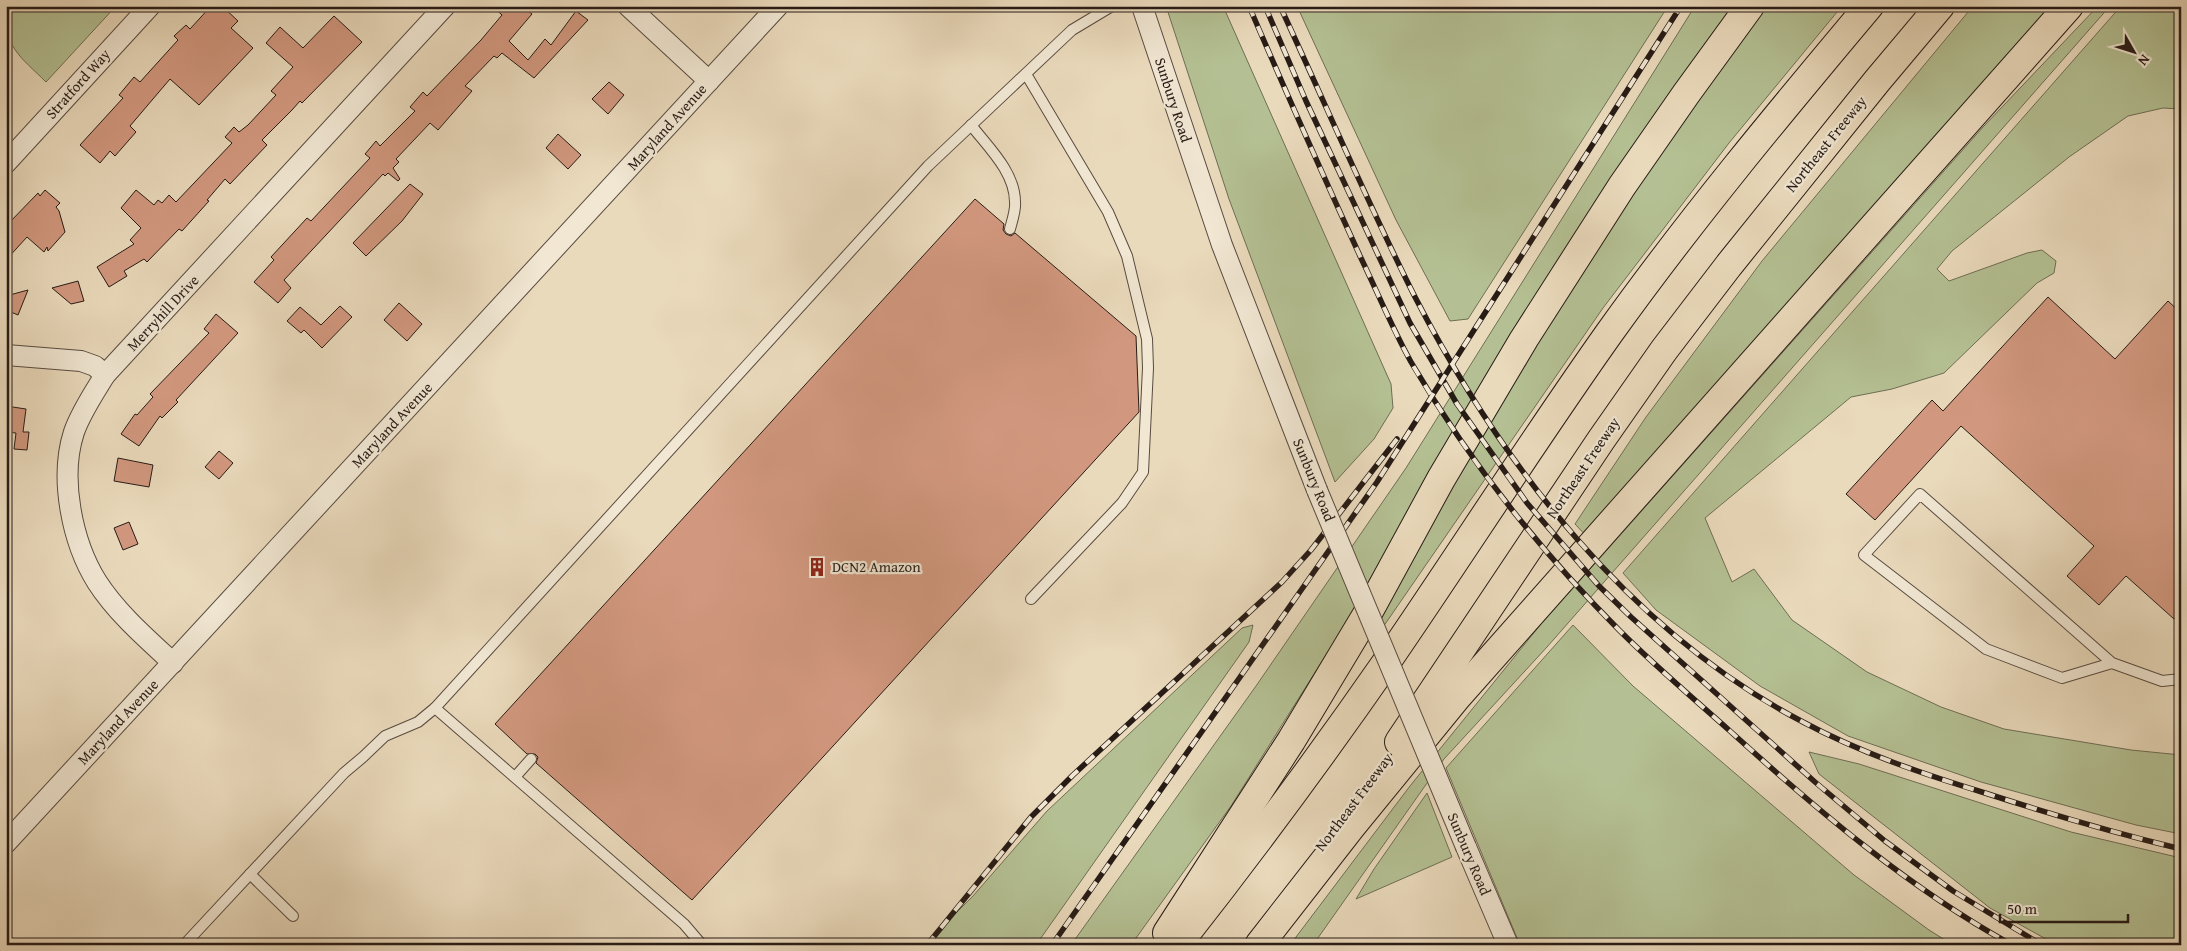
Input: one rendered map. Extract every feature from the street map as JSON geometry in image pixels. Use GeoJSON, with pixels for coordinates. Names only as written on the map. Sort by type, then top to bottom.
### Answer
{"type":"FeatureCollection","features":[{"type":"Feature","properties":{"kind":"highway"},"geometry":{"type":"LineString","coordinates":[[1164,945],[1167,932],[1291,741],[1369,611],[1441,479],[1524,339],[1622,186],[1750,6]]}},
{"type":"Feature","properties":{"kind":"highway"},"geometry":{"type":"LineString","coordinates":[[1177,945],[1274,818],[1383,667],[1525,454],[1612,330],[1760,138],[1869,6]]}},
{"type":"Feature","properties":{"kind":"highway","name":"Northeast Freeway"},"geometry":{"type":"LineString","coordinates":[[1246,945],[1385,762],[1601,440],[1664,350],[1729,265],[1940,6]]}},
{"type":"Feature","properties":{"kind":"highway"},"geometry":{"type":"LineString","coordinates":[[1259,945],[1351,827],[1457,697],[2069,6]]}},
{"type":"Feature","properties":{"kind":"street","name":"Stratford Way"},"geometry":{"type":"LineString","coordinates":[[6,163],[150,6]]}},
{"type":"Feature","properties":{"kind":"street","name":"Merryhill Drive"},"geometry":{"type":"LineString","coordinates":[[173,663],[116,608],[97,581],[79,542],[68,498],[69,464],[74,432],[88,402],[105,375],[445,6]]}},
{"type":"Feature","properties":{"kind":"street"},"geometry":{"type":"LineString","coordinates":[[628,6],[709,81]]}},
{"type":"Feature","properties":{"kind":"street","name":"Maryland Avenue"},"geometry":{"type":"LineString","coordinates":[[6,843],[778,6]]}},
{"type":"Feature","properties":{"kind":"street","name":"Sunbury Road"},"geometry":{"type":"LineString","coordinates":[[1142,6],[1222,245],[1317,490],[1508,945]]}},
{"type":"Feature","properties":{"kind":"street"},"geometry":{"type":"LineString","coordinates":[[6,355],[81,361],[95,366],[105,375]]}},
{"type":"Feature","properties":{"kind":"lane"},"geometry":{"type":"LineString","coordinates":[[184,945],[344,773],[363,758],[385,736],[418,722],[435,708],[928,166],[1072,30],[1112,6]]}},
{"type":"Feature","properties":{"kind":"lane"},"geometry":{"type":"LineString","coordinates":[[1026,74],[1108,212],[1127,256],[1146,339],[1148,368],[1143,472],[1122,503],[1031,599]]}},
{"type":"Feature","properties":{"kind":"lane"},"geometry":{"type":"LineString","coordinates":[[971,125],[998,159],[1011,181],[1016,202],[1010,229]]}},
{"type":"Feature","properties":{"kind":"lane"},"geometry":{"type":"LineString","coordinates":[[2112,663],[2062,678],[1986,649],[1864,555],[1920,494],[2112,663],[2162,681],[2181,679]]}},
{"type":"Feature","properties":{"kind":"lane"},"geometry":{"type":"LineString","coordinates":[[435,708],[684,924],[702,945]]}},
{"type":"Feature","properties":{"kind":"lane"},"geometry":{"type":"LineString","coordinates":[[515,777],[532,758]]}},
{"type":"Feature","properties":{"kind":"lane"},"geometry":{"type":"LineString","coordinates":[[250,874],[293,916]]}},
{"type":"Feature","properties":{"kind":"green space"},"geometry":{"type":"Polygon","coordinates":[[[8,6],[116,6],[46,82],[21,58],[10,41],[6,19],[8,6]]]}},
{"type":"Feature","properties":{"kind":"green space"},"geometry":{"type":"Polygon","coordinates":[[[1166,6],[1223,6],[1391,384],[1393,408],[1374,439],[1335,482],[1229,199],[1166,6]]]}},
{"type":"Feature","properties":{"kind":"green space"},"geometry":{"type":"Polygon","coordinates":[[[1297,6],[1668,6],[1468,319],[1450,321],[1396,220],[1297,6]]]}},
{"type":"Feature","properties":{"kind":"green space"},"geometry":{"type":"Polygon","coordinates":[[[1695,6],[1734,6],[1231,806],[1131,945],[1071,945],[1256,686],[1406,468],[1695,6]]]}},
{"type":"Feature","properties":{"kind":"green space"},"geometry":{"type":"Polygon","coordinates":[[[1764,6],[1842,6],[1729,143],[1603,308],[1381,630],[1373,624],[1463,465],[1556,308],[1656,154],[1764,6]]]}},
{"type":"Feature","properties":{"kind":"green space"},"geometry":{"type":"Polygon","coordinates":[[[1973,6],[2059,6],[1589,539],[1575,524],[1646,417],[1762,261],[1973,6]]]}},
{"type":"Feature","properties":{"kind":"green space"},"geometry":{"type":"Polygon","coordinates":[[[2098,6],[2110,6],[1547,647],[1444,759],[1313,945],[1290,945],[1410,786],[1541,624],[1984,126],[2098,6]]]}},
{"type":"Feature","properties":{"kind":"green space"},"geometry":{"type":"Polygon","coordinates":[[[2121,6],[2178,6],[2181,10],[2181,109],[2163,108],[2128,116],[2069,157],[1952,251],[1937,269],[1949,281],[2027,253],[2042,250],[2056,261],[2054,273],[2037,283],[1944,373],[1892,389],[1851,397],[1705,518],[1732,582],[1754,569],[1792,620],[1867,672],[1941,707],[2004,729],[2131,750],[2181,755],[2181,834],[2136,825],[1981,782],[1848,736],[1760,686],[1656,610],[1623,573],[2121,6]]]}},
{"type":"Feature","properties":{"kind":"green space"},"geometry":{"type":"Polygon","coordinates":[[[1253,625],[1249,642],[1036,945],[924,945],[973,896],[1047,811],[1242,628],[1253,625]]]}},
{"type":"Feature","properties":{"kind":"green space"},"geometry":{"type":"Polygon","coordinates":[[[1573,625],[1633,686],[1854,875],[1929,930],[1953,945],[1830,945],[1825,941],[1821,945],[1520,945],[1446,768],[1573,625]]]}},
{"type":"Feature","properties":{"kind":"green space"},"geometry":{"type":"Polygon","coordinates":[[[1809,752],[1859,764],[2071,832],[2181,858],[2181,945],[2055,944],[1990,908],[1819,774],[1809,752]]]}},
{"type":"Feature","properties":{"kind":"green space"},"geometry":{"type":"Polygon","coordinates":[[[1427,793],[1452,857],[1356,899],[1374,869],[1427,793]]]}},
{"type":"Feature","properties":{"kind":"building"},"geometry":{"type":"Polygon","coordinates":[[[211,6],[222,6],[238,21],[231,28],[253,48],[199,105],[170,79],[130,126],[136,132],[115,156],[110,151],[100,163],[80,145],[123,98],[119,95],[134,77],[140,82],[178,40],[174,36],[186,25],[190,29],[211,6]]]}},
{"type":"Feature","properties":{"kind":"building"},"geometry":{"type":"Polygon","coordinates":[[[492,6],[522,6],[532,14],[509,41],[528,60],[545,39],[551,45],[576,11],[588,20],[534,78],[502,53],[497,58],[494,56],[465,86],[472,91],[438,130],[430,123],[396,159],[399,162],[393,168],[400,179],[398,181],[388,173],[385,176],[383,174],[284,280],[291,288],[278,303],[254,282],[274,260],[271,257],[307,218],[311,221],[370,158],[365,154],[376,141],[380,146],[415,111],[410,107],[423,92],[427,96],[481,40],[502,15],[492,6]]]}},
{"type":"Feature","properties":{"kind":"building"},"geometry":{"type":"Polygon","coordinates":[[[334,16],[362,42],[302,103],[300,101],[262,140],[267,145],[230,184],[225,179],[207,200],[209,201],[182,231],[179,229],[147,262],[144,259],[124,271],[127,276],[109,287],[97,267],[134,244],[130,240],[141,228],[121,208],[136,190],[154,205],[158,200],[162,203],[169,195],[176,202],[232,143],[225,137],[234,127],[239,132],[248,125],[276,95],[271,91],[293,67],[266,43],[280,27],[303,48],[334,16]]]}},
{"type":"Feature","properties":{"kind":"building"},"geometry":{"type":"Polygon","coordinates":[[[609,82],[624,95],[608,114],[592,99],[609,82]]]}},
{"type":"Feature","properties":{"kind":"building"},"geometry":{"type":"Polygon","coordinates":[[[558,134],[581,155],[568,169],[546,148],[558,134]]]}},
{"type":"Feature","properties":{"kind":"building"},"geometry":{"type":"Polygon","coordinates":[[[410,184],[423,194],[402,221],[366,256],[353,243],[410,184]]]}},
{"type":"Feature","properties":{"kind":"building"},"geometry":{"type":"Polygon","coordinates":[[[45,190],[60,203],[56,207],[65,232],[48,251],[47,247],[44,252],[27,237],[6,260],[6,226],[38,193],[40,196],[45,190]]]}},
{"type":"Feature","properties":{"kind":"building","name":"DCN2 Amazon"},"geometry":{"type":"Polygon","coordinates":[[[975,199],[1004,224],[1003,230],[1006,234],[1011,236],[1015,233],[1136,336],[1139,412],[692,900],[536,763],[538,757],[535,754],[527,754],[495,724],[975,199]]]}},
{"type":"Feature","properties":{"kind":"building"},"geometry":{"type":"Polygon","coordinates":[[[78,281],[84,301],[71,304],[52,288],[78,281]]]}},
{"type":"Feature","properties":{"kind":"building"},"geometry":{"type":"Polygon","coordinates":[[[28,290],[18,315],[6,310],[6,296],[28,290]]]}},
{"type":"Feature","properties":{"kind":"building"},"geometry":{"type":"Polygon","coordinates":[[[2048,297],[2115,359],[2168,301],[2181,313],[2181,611],[2174,619],[2126,576],[2099,605],[2067,576],[2094,546],[1961,426],[1875,520],[1846,494],[1932,400],[1943,411],[2048,297]]]}},
{"type":"Feature","properties":{"kind":"building"},"geometry":{"type":"Polygon","coordinates":[[[399,303],[422,324],[407,341],[384,320],[399,303]]]}},
{"type":"Feature","properties":{"kind":"building"},"geometry":{"type":"Polygon","coordinates":[[[340,306],[352,317],[322,348],[304,330],[301,333],[287,321],[300,307],[321,325],[340,306]]]}},
{"type":"Feature","properties":{"kind":"building"},"geometry":{"type":"Polygon","coordinates":[[[216,314],[238,333],[176,400],[178,402],[162,418],[160,416],[139,446],[121,434],[135,414],[137,415],[153,397],[150,394],[209,333],[204,329],[216,314]]]}},
{"type":"Feature","properties":{"kind":"building"},"geometry":{"type":"Polygon","coordinates":[[[6,406],[26,409],[23,432],[29,432],[27,450],[14,449],[16,433],[6,432],[6,406]]]}},
{"type":"Feature","properties":{"kind":"building"},"geometry":{"type":"Polygon","coordinates":[[[219,451],[233,463],[219,479],[205,467],[219,451]]]}},
{"type":"Feature","properties":{"kind":"building"},"geometry":{"type":"Polygon","coordinates":[[[118,458],[153,465],[149,487],[114,481],[118,458]]]}},
{"type":"Feature","properties":{"kind":"building"},"geometry":{"type":"Polygon","coordinates":[[[129,522],[138,544],[123,550],[114,528],[129,522]]]}},
{"type":"Feature","properties":{"kind":"railway"},"geometry":{"type":"LineString","coordinates":[[1249,6],[1332,194],[1404,349],[1433,399],[1507,503],[1561,569],[1633,644],[1796,790],[1900,873],[1974,923],[2012,945]]}},
{"type":"Feature","properties":{"kind":"railway"},"geometry":{"type":"LineString","coordinates":[[1265,6],[1306,101],[1410,323],[1457,404],[1527,503],[1599,586],[1815,782],[1885,841],[1953,891],[2042,945]]}},
{"type":"Feature","properties":{"kind":"railway"},"geometry":{"type":"LineString","coordinates":[[1280,6],[1397,261],[1450,360],[1489,422],[1531,482],[1578,540],[1628,593],[1682,642],[1741,685],[1803,722],[1847,744],[1962,786],[2083,823],[2181,849]]}},
{"type":"Feature","properties":{"kind":"railway"},"geometry":{"type":"LineString","coordinates":[[1052,945],[1377,482],[1681,6]]}},
{"type":"Feature","properties":{"kind":"railway"},"geometry":{"type":"LineString","coordinates":[[927,945],[1031,817],[1073,775],[1282,582],[1311,550],[1397,439]]}},
{"type":"Feature","properties":{"kind":"place","name":"DCN2 Amazon"},"geometry":{"type":"Point","coordinates":[817,567]}}]}
